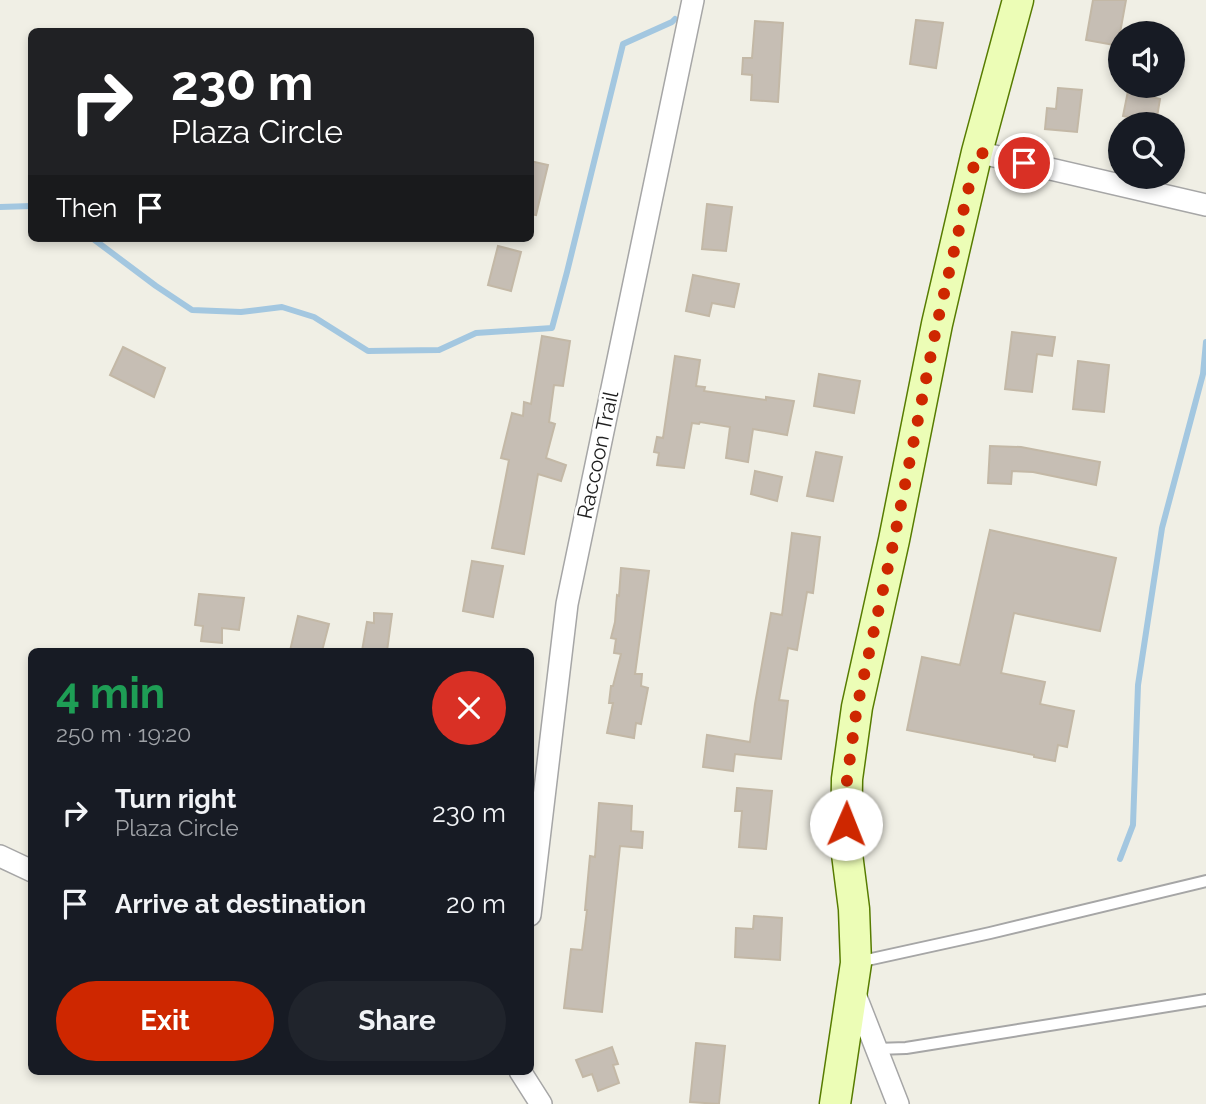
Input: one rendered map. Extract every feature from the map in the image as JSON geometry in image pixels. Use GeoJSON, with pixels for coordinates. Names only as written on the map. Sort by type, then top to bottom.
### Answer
{"type":"FeatureCollection","features":[{"type":"Feature","properties":{"kind":"street","name":"Raccoon Trail"},"geometry":{"type":"LineString","coordinates":[[534,881],[567,604],[693,0]]}},
{"type":"Feature","properties":{"kind":"street"},"geometry":{"type":"LineString","coordinates":[[835,1104],[854,976],[854,909],[846,846],[847,779],[857,707],[892,552],[937,324],[977,152],[1018,0]]}},
{"type":"Feature","properties":{"kind":"street"},"geometry":{"type":"LineString","coordinates":[[977,152],[1206,205]]}},
{"type":"Feature","properties":{"kind":"street"},"geometry":{"type":"LineString","coordinates":[[0,856],[28,869]]}},
{"type":"Feature","properties":{"kind":"street"},"geometry":{"type":"LineString","coordinates":[[854,976],[876,1049],[898,1104]]}},
{"type":"Feature","properties":{"kind":"street"},"geometry":{"type":"LineString","coordinates":[[523,1075],[541,1104]]}},
{"type":"Feature","properties":{"kind":"lane"},"geometry":{"type":"LineString","coordinates":[[854,976],[1004,930],[1206,881]]}},
{"type":"Feature","properties":{"kind":"lane"},"geometry":{"type":"LineString","coordinates":[[876,1049],[906,1048],[1206,1000]]}},
{"type":"Feature","properties":{"kind":"building"},"geometry":{"type":"Polygon","coordinates":[[[1093,0],[1126,0],[1122,21],[1108,21],[1108,44],[1086,40],[1093,0]]]}},
{"type":"Feature","properties":{"kind":"building"},"geometry":{"type":"Polygon","coordinates":[[[916,20],[943,23],[936,68],[910,64],[916,20]]]}},
{"type":"Feature","properties":{"kind":"building"},"geometry":{"type":"Polygon","coordinates":[[[755,21],[783,23],[778,102],[751,100],[752,75],[742,74],[743,58],[752,58],[755,21]]]}},
{"type":"Feature","properties":{"kind":"building"},"geometry":{"type":"Polygon","coordinates":[[[1058,88],[1082,90],[1077,132],[1045,129],[1047,108],[1056,109],[1058,88]]]}},
{"type":"Feature","properties":{"kind":"building"},"geometry":{"type":"Polygon","coordinates":[[[1127,98],[1160,99],[1158,112],[1124,112],[1127,98]]]}},
{"type":"Feature","properties":{"kind":"building"},"geometry":{"type":"Polygon","coordinates":[[[534,162],[548,165],[534,215],[534,162]]]}},
{"type":"Feature","properties":{"kind":"building"},"geometry":{"type":"Polygon","coordinates":[[[707,204],[732,207],[726,251],[702,249],[707,204]]]}},
{"type":"Feature","properties":{"kind":"building"},"geometry":{"type":"Polygon","coordinates":[[[498,246],[521,252],[511,291],[488,285],[498,246]]]}},
{"type":"Feature","properties":{"kind":"building"},"geometry":{"type":"Polygon","coordinates":[[[693,275],[739,284],[734,307],[712,303],[709,316],[686,311],[693,275]]]}},
{"type":"Feature","properties":{"kind":"building"},"geometry":{"type":"Polygon","coordinates":[[[1012,332],[1055,337],[1052,356],[1037,354],[1032,392],[1005,389],[1012,332]]]}},
{"type":"Feature","properties":{"kind":"building"},"geometry":{"type":"Polygon","coordinates":[[[542,336],[570,341],[563,386],[554,385],[549,422],[555,424],[546,458],[566,465],[561,481],[538,474],[524,554],[492,548],[509,460],[501,458],[512,413],[523,416],[524,402],[531,404],[542,336]]]}},
{"type":"Feature","properties":{"kind":"building"},"geometry":{"type":"Polygon","coordinates":[[[123,347],[165,368],[154,397],[110,375],[123,347]]]}},
{"type":"Feature","properties":{"kind":"building"},"geometry":{"type":"Polygon","coordinates":[[[675,356],[700,360],[696,386],[705,387],[704,391],[794,401],[787,435],[753,429],[748,462],[726,458],[730,427],[692,423],[684,468],[657,465],[659,453],[654,452],[657,437],[663,438],[675,356]]]}},
{"type":"Feature","properties":{"kind":"building"},"geometry":{"type":"Polygon","coordinates":[[[1078,361],[1109,365],[1104,412],[1073,409],[1078,361]]]}},
{"type":"Feature","properties":{"kind":"building"},"geometry":{"type":"Polygon","coordinates":[[[819,374],[860,381],[854,413],[814,406],[819,374]]]}},
{"type":"Feature","properties":{"kind":"building"},"geometry":{"type":"Polygon","coordinates":[[[990,446],[1021,447],[1100,462],[1096,485],[1033,472],[1012,471],[1011,484],[988,483],[990,446]]]}},
{"type":"Feature","properties":{"kind":"building"},"geometry":{"type":"Polygon","coordinates":[[[816,452],[842,457],[833,501],[807,496],[816,452]]]}},
{"type":"Feature","properties":{"kind":"building"},"geometry":{"type":"Polygon","coordinates":[[[755,471],[782,477],[777,501],[751,494],[755,471]]]}},
{"type":"Feature","properties":{"kind":"building"},"geometry":{"type":"Polygon","coordinates":[[[990,530],[1116,558],[1100,631],[1014,613],[1001,673],[1045,682],[1040,704],[1074,711],[1067,747],[1058,745],[1055,761],[907,730],[922,657],[960,665],[990,530]]]}},
{"type":"Feature","properties":{"kind":"building"},"geometry":{"type":"Polygon","coordinates":[[[792,533],[820,537],[813,593],[807,592],[797,650],[788,648],[779,700],[788,701],[781,759],[735,754],[733,771],[703,767],[707,735],[750,742],[771,613],[782,615],[792,533]]]}},
{"type":"Feature","properties":{"kind":"building"},"geometry":{"type":"Polygon","coordinates":[[[472,561],[503,566],[493,617],[463,611],[472,561]]]}},
{"type":"Feature","properties":{"kind":"building"},"geometry":{"type":"Polygon","coordinates":[[[621,568],[649,571],[635,674],[642,674],[641,686],[648,688],[641,724],[636,723],[634,738],[607,733],[613,703],[609,703],[611,686],[621,654],[614,653],[616,639],[611,638],[621,568]]]}},
{"type":"Feature","properties":{"kind":"building"},"geometry":{"type":"Polygon","coordinates":[[[199,594],[244,598],[239,630],[222,628],[222,643],[201,641],[203,626],[195,625],[199,594]]]}},
{"type":"Feature","properties":{"kind":"building"},"geometry":{"type":"Polygon","coordinates":[[[374,613],[392,614],[387,648],[363,648],[367,622],[374,623],[374,613]]]}},
{"type":"Feature","properties":{"kind":"building"},"geometry":{"type":"Polygon","coordinates":[[[298,616],[329,624],[323,648],[291,648],[298,616]]]}},
{"type":"Feature","properties":{"kind":"building"},"geometry":{"type":"Polygon","coordinates":[[[737,788],[772,791],[766,849],[739,847],[742,811],[735,811],[737,788]]]}},
{"type":"Feature","properties":{"kind":"building"},"geometry":{"type":"Polygon","coordinates":[[[599,803],[632,806],[631,831],[643,832],[642,848],[620,846],[602,1012],[564,1008],[571,949],[582,950],[590,856],[595,857],[599,803]]]}},
{"type":"Feature","properties":{"kind":"building"},"geometry":{"type":"Polygon","coordinates":[[[754,916],[782,918],[780,960],[735,957],[736,928],[753,929],[754,916]]]}},
{"type":"Feature","properties":{"kind":"building"},"geometry":{"type":"Polygon","coordinates":[[[696,1043],[725,1046],[719,1104],[690,1102],[696,1043]]]}},
{"type":"Feature","properties":{"kind":"building"},"geometry":{"type":"Polygon","coordinates":[[[612,1047],[618,1064],[613,1065],[619,1083],[598,1091],[592,1074],[583,1077],[576,1060],[612,1047]]]}},
{"type":"Feature","properties":{"kind":"waterway"},"geometry":{"type":"LineString","coordinates":[[97,242],[192,310],[241,312],[282,307],[314,317],[368,351],[439,350],[476,333],[552,328],[623,44],[675,19]]}},
{"type":"Feature","properties":{"kind":"waterway"},"geometry":{"type":"LineString","coordinates":[[0,207],[28,206]]}},
{"type":"Feature","properties":{"kind":"waterway"},"geometry":{"type":"LineString","coordinates":[[1120,859],[1133,825],[1138,685],[1162,528],[1203,374],[1206,342]]}},
{"type":"Feature","properties":{"kind":"route"},"geometry":{"type":"LineString","coordinates":[[846,824],[847,779],[857,707],[937,324],[977,152],[1024,163]]}}]}
